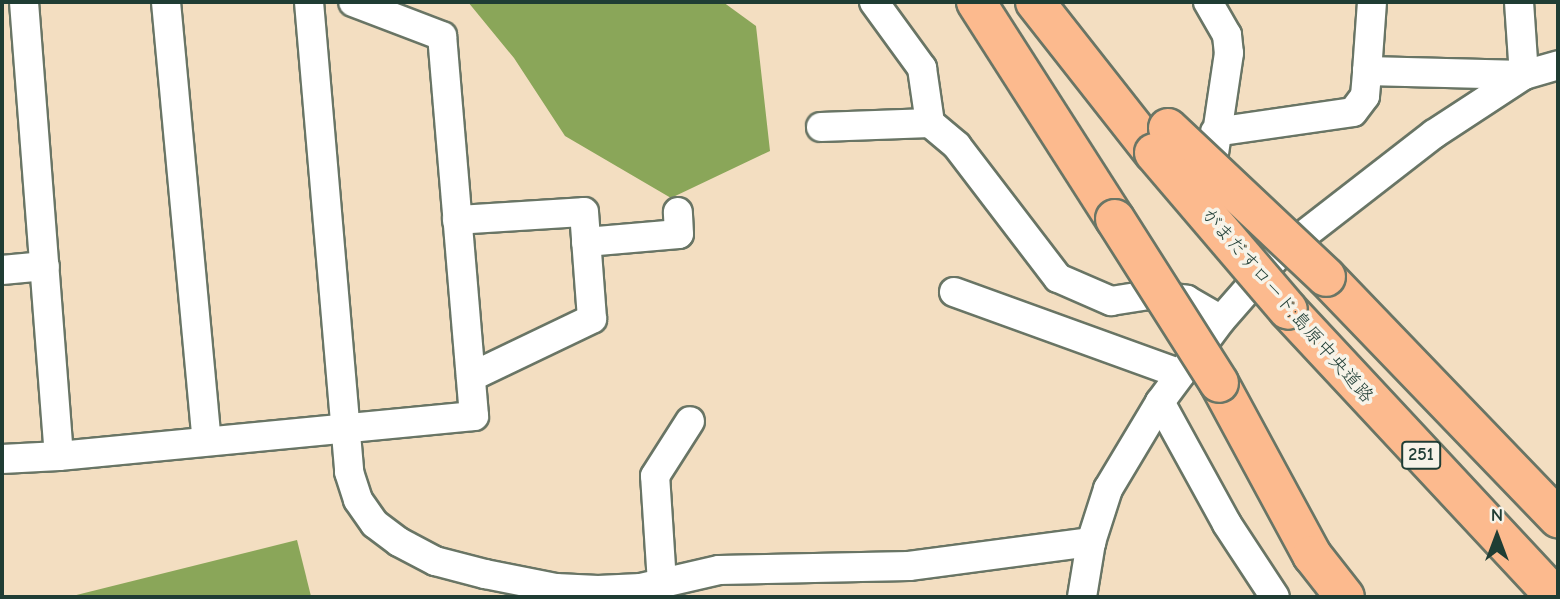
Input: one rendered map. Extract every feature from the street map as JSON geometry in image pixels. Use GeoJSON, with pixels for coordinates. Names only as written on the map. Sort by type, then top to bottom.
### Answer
{"type":"FeatureCollection","features":[{"type":"Feature","properties":{"kind":"highway"},"geometry":{"type":"LineString","coordinates":[[976,2],[1219,383],[1312,555],[1345,597]]}},
{"type":"Feature","properties":{"kind":"highway","name":"がまだすロード;島原中央道路"},"geometry":{"type":"LineString","coordinates":[[1045,17],[1161,141],[1288,310],[1556,597]]}},
{"type":"Feature","properties":{"kind":"highway"},"geometry":{"type":"LineString","coordinates":[[1161,141],[1326,277],[1558,518]]}},
{"type":"Feature","properties":{"kind":"street"},"geometry":{"type":"LineString","coordinates":[[24,2],[59,456]]}},
{"type":"Feature","properties":{"kind":"street"},"geometry":{"type":"LineString","coordinates":[[166,2],[207,441]]}},
{"type":"Feature","properties":{"kind":"street"},"geometry":{"type":"LineString","coordinates":[[309,2],[342,427],[358,500],[375,524],[435,561],[487,586],[598,590],[663,583],[730,569],[909,566],[1091,542]]}},
{"type":"Feature","properties":{"kind":"street"},"geometry":{"type":"LineString","coordinates":[[2,460],[474,416],[442,36],[353,2]]}},
{"type":"Feature","properties":{"kind":"street"},"geometry":{"type":"LineString","coordinates":[[874,2],[922,68],[930,123],[957,146],[1058,278],[1111,301],[1148,295],[1187,300],[1221,320]]}},
{"type":"Feature","properties":{"kind":"street"},"geometry":{"type":"LineString","coordinates":[[1208,2],[1227,35],[1229,53],[1215,132],[1210,181],[1232,212],[1278,255]]}},
{"type":"Feature","properties":{"kind":"street"},"geometry":{"type":"LineString","coordinates":[[1215,132],[1353,112],[1365,96],[1373,2]]}},
{"type":"Feature","properties":{"kind":"street"},"geometry":{"type":"LineString","coordinates":[[1519,2],[1524,75]]}},
{"type":"Feature","properties":{"kind":"street"},"geometry":{"type":"LineString","coordinates":[[1082,597],[1091,542],[1108,489],[1160,402],[1221,320],[1278,255],[1423,142],[1524,75],[1558,65]]}},
{"type":"Feature","properties":{"kind":"street"},"geometry":{"type":"LineString","coordinates":[[1367,71],[1524,75]]}},
{"type":"Feature","properties":{"kind":"street"},"geometry":{"type":"LineString","coordinates":[[821,127],[930,123]]}},
{"type":"Feature","properties":{"kind":"street"},"geometry":{"type":"LineString","coordinates":[[457,220],[584,212],[592,319],[471,377]]}},
{"type":"Feature","properties":{"kind":"street"},"geometry":{"type":"LineString","coordinates":[[586,242],[679,234],[678,212]]}},
{"type":"Feature","properties":{"kind":"street"},"geometry":{"type":"LineString","coordinates":[[2,270],[45,266]]}},
{"type":"Feature","properties":{"kind":"street"},"geometry":{"type":"LineString","coordinates":[[954,292],[1181,374]]}},
{"type":"Feature","properties":{"kind":"street"},"geometry":{"type":"LineString","coordinates":[[1160,402],[1227,524],[1275,597]]}},
{"type":"Feature","properties":{"kind":"street"},"geometry":{"type":"LineString","coordinates":[[663,583],[655,476],[690,421]]}},
{"type":"Feature","properties":{"kind":"green space"},"geometry":{"type":"Polygon","coordinates":[[[468,2],[723,2],[756,26],[770,151],[671,198],[565,136],[514,58],[468,2]]]}},
{"type":"Feature","properties":{"kind":"green space"},"geometry":{"type":"Polygon","coordinates":[[[297,540],[311,597],[68,597],[297,540]]]}}]}
